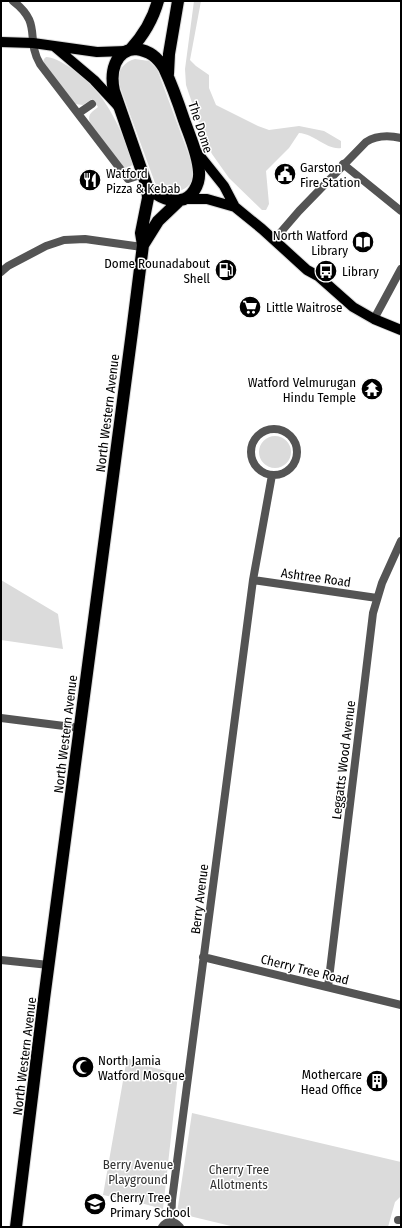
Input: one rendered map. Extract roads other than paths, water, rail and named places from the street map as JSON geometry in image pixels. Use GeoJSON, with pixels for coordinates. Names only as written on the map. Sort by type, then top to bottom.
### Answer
{"type":"FeatureCollection","features":[{"type":"Feature","properties":{"kind":"highway"},"geometry":{"type":"LineString","coordinates":[[158,1],[153,16],[138,41],[117,60],[113,72],[112,83],[147,186],[154,193],[164,198],[182,200]]}},
{"type":"Feature","properties":{"kind":"highway"},"geometry":{"type":"LineString","coordinates":[[168,77],[169,54],[178,1]]}},
{"type":"Feature","properties":{"kind":"highway","name":"The Dome"},"geometry":{"type":"LineString","coordinates":[[128,50],[136,49],[148,52],[160,61],[168,77],[196,151],[199,180],[194,191],[182,200]]}},
{"type":"Feature","properties":{"kind":"highway","name":"North Western Avenue"},"geometry":{"type":"LineString","coordinates":[[16,1227],[142,246],[141,233],[148,198],[147,186]]}},
{"type":"Feature","properties":{"kind":"highway","name":"North Western Avenue"},"geometry":{"type":"LineString","coordinates":[[142,246],[158,220],[182,200]]}},
{"type":"Feature","properties":{"kind":"main road"},"geometry":{"type":"LineString","coordinates":[[1,42],[33,43],[97,52],[128,50]]}},
{"type":"Feature","properties":{"kind":"main road"},"geometry":{"type":"LineString","coordinates":[[55,47],[94,80],[119,107]]}},
{"type":"Feature","properties":{"kind":"main road"},"geometry":{"type":"LineString","coordinates":[[196,151],[224,186],[235,207],[353,307],[374,319],[401,330]]}},
{"type":"Feature","properties":{"kind":"main road"},"geometry":{"type":"LineString","coordinates":[[182,200],[207,199],[235,207]]}},
{"type":"Feature","properties":{"kind":"street"},"geometry":{"type":"LineString","coordinates":[[13,1],[23,9],[29,18],[32,28],[35,54],[40,64],[128,179],[143,174]]}},
{"type":"Feature","properties":{"kind":"street"},"geometry":{"type":"LineString","coordinates":[[79,113],[92,104]]}},
{"type":"Feature","properties":{"kind":"street"},"geometry":{"type":"LineString","coordinates":[[274,240],[343,164],[366,142],[378,136],[401,138]]}},
{"type":"Feature","properties":{"kind":"street"},"geometry":{"type":"LineString","coordinates":[[343,164],[401,211]]}},
{"type":"Feature","properties":{"kind":"street"},"geometry":{"type":"LineString","coordinates":[[1,272],[8,266],[46,246],[64,240],[85,239],[142,246]]}},
{"type":"Feature","properties":{"kind":"street"},"geometry":{"type":"LineString","coordinates":[[374,319],[401,269]]}},
{"type":"Feature","properties":{"kind":"street"},"geometry":{"type":"LineString","coordinates":[[271,429],[279,429],[291,435],[295,441],[297,456],[291,467],[285,472],[272,475],[264,473],[258,468],[252,457],[251,449],[257,437],[263,432],[271,429]]}},
{"type":"Feature","properties":{"kind":"street","name":"Berry Avenue"},"geometry":{"type":"LineString","coordinates":[[171,1222],[172,1200],[203,957],[253,580],[272,475]]}},
{"type":"Feature","properties":{"kind":"street","name":"Leggatts Wood Avenue"},"geometry":{"type":"LineString","coordinates":[[328,987],[371,629],[377,598],[401,541]]}},
{"type":"Feature","properties":{"kind":"street","name":"Ashtree Road"},"geometry":{"type":"LineString","coordinates":[[253,580],[377,598]]}},
{"type":"Feature","properties":{"kind":"street"},"geometry":{"type":"LineString","coordinates":[[1,718],[80,728]]}},
{"type":"Feature","properties":{"kind":"street","name":"Cherry Tree Road"},"geometry":{"type":"LineString","coordinates":[[203,957],[401,1005]]}},
{"type":"Feature","properties":{"kind":"street"},"geometry":{"type":"LineString","coordinates":[[1,960],[49,965]]}},
{"type":"Feature","properties":{"kind":"street"},"geometry":{"type":"LineString","coordinates":[[162,1227],[165,1223],[171,1222],[180,1227]]}},
{"type":"Feature","properties":{"kind":"place","name":"Garston Fire Station"},"geometry":{"type":"Point","coordinates":[285,174]}},
{"type":"Feature","properties":{"kind":"place","name":"Watford Pizza & Kebab"},"geometry":{"type":"Point","coordinates":[90,180]}},
{"type":"Feature","properties":{"kind":"place","name":"North Watford Library"},"geometry":{"type":"Point","coordinates":[363,242]}},
{"type":"Feature","properties":{"kind":"place","name":"Dome Rounadabout Shell"},"geometry":{"type":"Point","coordinates":[226,270]}},
{"type":"Feature","properties":{"kind":"place","name":"Library"},"geometry":{"type":"Point","coordinates":[326,271]}},
{"type":"Feature","properties":{"kind":"place","name":"Little Waitrose"},"geometry":{"type":"Point","coordinates":[250,307]}},
{"type":"Feature","properties":{"kind":"place","name":"Watford Velmurugan Hindu Temple"},"geometry":{"type":"Point","coordinates":[372,389]}},
{"type":"Feature","properties":{"kind":"place","name":"North Jamia Watford Mosque"},"geometry":{"type":"Point","coordinates":[83,1067]}},
{"type":"Feature","properties":{"kind":"place","name":"Mothercare Head Office"},"geometry":{"type":"Point","coordinates":[377,1081]}},
{"type":"Feature","properties":{"kind":"place","name":"Cherry Tree Primary School"},"geometry":{"type":"Point","coordinates":[95,1204]}},
{"type":"Feature","properties":{"kind":"park label","name":"Berry Avenue Playground"},"geometry":{"type":"Point","coordinates":[138,1172]}},
{"type":"Feature","properties":{"kind":"park label","name":"Cherry Tree Allotments"},"geometry":{"type":"Point","coordinates":[239,1176]}}]}
